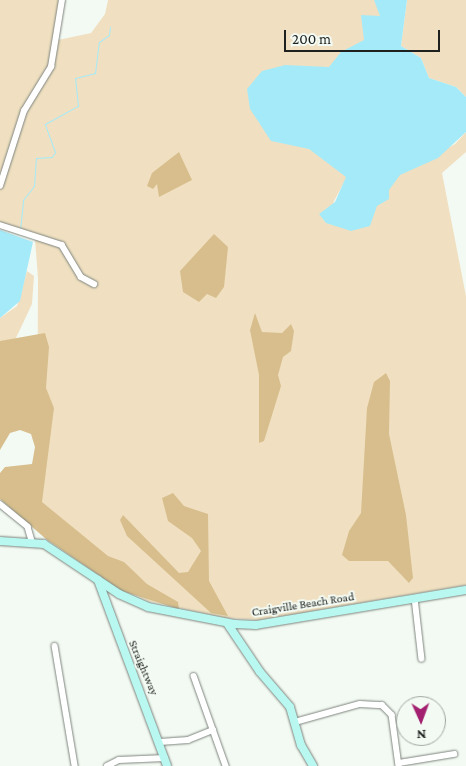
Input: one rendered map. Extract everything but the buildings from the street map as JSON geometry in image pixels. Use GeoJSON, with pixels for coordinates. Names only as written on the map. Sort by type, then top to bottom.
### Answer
{"type":"FeatureCollection","features":[{"type":"Feature","properties":{"kind":"main road"},"geometry":{"type":"LineString","coordinates":[[0,541],[32,541]]}},
{"type":"Feature","properties":{"kind":"main road","name":"Craigville Beach Road"},"geometry":{"type":"LineString","coordinates":[[32,541],[50,547],[98,580],[148,607],[227,623],[256,625],[466,590]]}},
{"type":"Feature","properties":{"kind":"main road","name":"Straightway"},"geometry":{"type":"LineString","coordinates":[[98,580],[166,762]]}},
{"type":"Feature","properties":{"kind":"main road"},"geometry":{"type":"LineString","coordinates":[[227,623],[260,672],[286,699],[313,766]]}},
{"type":"Feature","properties":{"kind":"street"},"geometry":{"type":"LineString","coordinates":[[0,186],[24,111],[51,67],[62,0]]}},
{"type":"Feature","properties":{"kind":"street"},"geometry":{"type":"LineString","coordinates":[[0,225],[62,245],[81,277],[94,284]]}},
{"type":"Feature","properties":{"kind":"street"},"geometry":{"type":"LineString","coordinates":[[0,504],[28,527],[32,541]]}},
{"type":"Feature","properties":{"kind":"street"},"geometry":{"type":"LineString","coordinates":[[415,598],[422,659]]}},
{"type":"Feature","properties":{"kind":"street"},"geometry":{"type":"LineString","coordinates":[[55,646],[75,766]]}},
{"type":"Feature","properties":{"kind":"street"},"geometry":{"type":"LineString","coordinates":[[194,676],[226,766]]}},
{"type":"Feature","properties":{"kind":"street"},"geometry":{"type":"LineString","coordinates":[[295,722],[360,704],[382,705],[392,715],[399,765],[454,754]]}},
{"type":"Feature","properties":{"kind":"street"},"geometry":{"type":"LineString","coordinates":[[160,742],[188,740],[214,730]]}},
{"type":"Feature","properties":{"kind":"street"},"geometry":{"type":"LineString","coordinates":[[108,766],[119,760],[166,762]]}},
{"type":"Feature","properties":{"kind":"shaded area"},"geometry":{"type":"Polygon","coordinates":[[[0,0],[60,0],[58,40],[91,33],[105,14],[108,0],[380,0],[380,16],[309,149],[338,166],[347,177],[333,203],[386,188],[398,174],[455,144],[466,132],[466,152],[442,173],[466,296],[466,585],[260,620],[226,618],[148,601],[122,589],[29,523],[37,492],[38,278],[35,239],[0,227],[0,0]]]}},
{"type":"Feature","properties":{"kind":"shaded area"},"geometry":{"type":"Polygon","coordinates":[[[407,0],[466,0],[466,97],[456,87],[429,78],[421,58],[401,46],[407,0]]]}},
{"type":"Feature","properties":{"kind":"shaded area"},"geometry":{"type":"Polygon","coordinates":[[[179,152],[192,180],[159,197],[157,184],[153,189],[147,186],[152,173],[179,152]]]}},
{"type":"Feature","properties":{"kind":"shaded area"},"geometry":{"type":"Polygon","coordinates":[[[214,234],[228,247],[224,287],[216,298],[207,294],[199,302],[183,292],[180,271],[214,234]]]}},
{"type":"Feature","properties":{"kind":"shaded area"},"geometry":{"type":"Polygon","coordinates":[[[27,271],[34,276],[32,304],[0,372],[0,318],[17,306],[27,271]]]}},
{"type":"Feature","properties":{"kind":"shaded area"},"geometry":{"type":"Polygon","coordinates":[[[255,313],[262,332],[282,333],[291,324],[294,331],[291,351],[283,357],[278,375],[281,386],[264,441],[259,443],[259,375],[250,330],[255,313]]]}},
{"type":"Feature","properties":{"kind":"shaded area"},"geometry":{"type":"Polygon","coordinates":[[[45,333],[49,347],[46,388],[54,408],[42,502],[108,556],[124,562],[147,584],[178,602],[179,609],[122,591],[46,539],[0,499],[0,473],[5,467],[32,464],[35,447],[31,434],[20,430],[10,433],[0,450],[0,341],[45,333]]]}},
{"type":"Feature","properties":{"kind":"shaded area"},"geometry":{"type":"Polygon","coordinates":[[[386,373],[390,381],[389,434],[406,515],[413,578],[409,583],[388,561],[349,561],[342,555],[349,531],[361,513],[367,408],[374,382],[386,373]]]}},
{"type":"Feature","properties":{"kind":"shaded area"},"geometry":{"type":"Polygon","coordinates":[[[173,493],[184,506],[208,514],[209,581],[228,616],[211,613],[127,536],[120,520],[123,515],[179,573],[188,572],[201,551],[192,538],[168,521],[162,498],[173,493]]]}},
{"type":"Feature","properties":{"kind":"water"},"geometry":{"type":"Polygon","coordinates":[[[374,0],[407,0],[401,46],[421,58],[429,78],[456,87],[466,97],[466,132],[438,158],[400,175],[389,190],[389,199],[377,206],[370,226],[351,231],[326,223],[319,214],[335,202],[346,177],[309,149],[271,141],[250,109],[247,89],[262,71],[285,65],[329,67],[341,52],[364,40],[361,15],[380,16],[374,0]]]}},
{"type":"Feature","properties":{"kind":"water"},"geometry":{"type":"Polygon","coordinates":[[[0,230],[33,242],[20,301],[0,318],[0,230]]]}},
{"type":"Feature","properties":{"kind":"waterway"},"geometry":{"type":"LineString","coordinates":[[20,230],[23,200],[34,186],[36,158],[52,157],[55,152],[45,124],[78,106],[75,78],[95,73],[99,42],[109,35],[110,27]]}}]}
